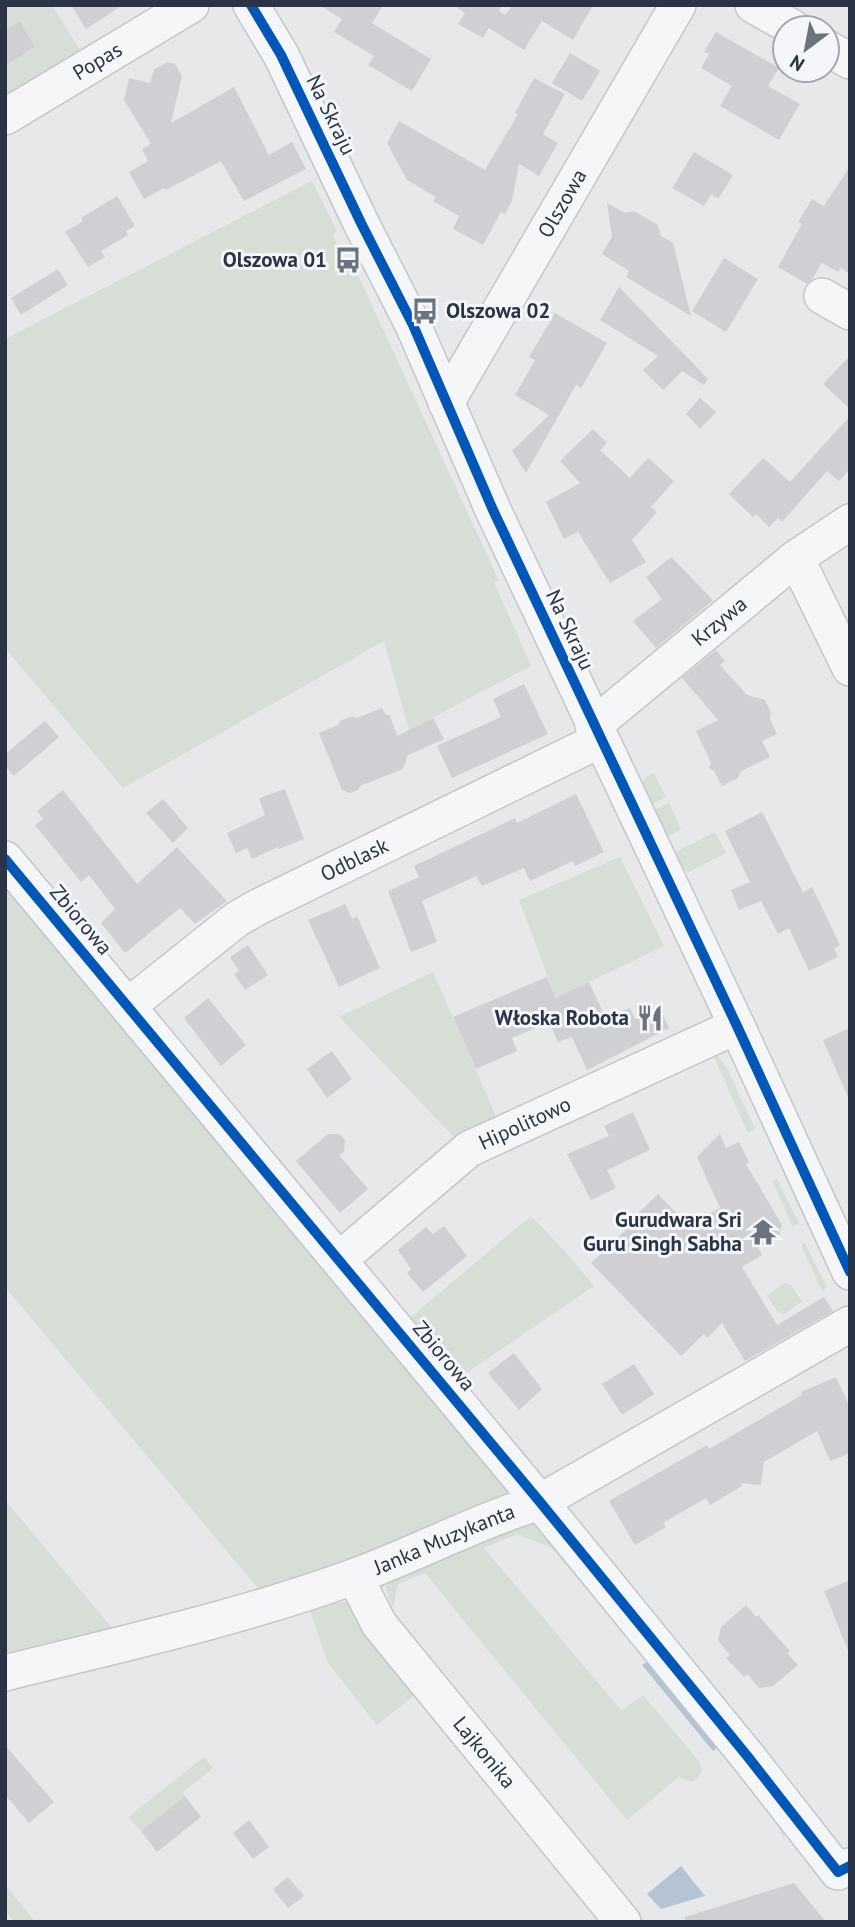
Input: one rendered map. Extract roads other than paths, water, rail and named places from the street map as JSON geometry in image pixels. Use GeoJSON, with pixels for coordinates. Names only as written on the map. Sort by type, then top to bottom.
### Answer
{"type":"FeatureCollection","features":[{"type":"Feature","properties":{"kind":"street","name":"Popas"},"geometry":{"type":"LineString","coordinates":[[5,117],[191,5]]}},
{"type":"Feature","properties":{"kind":"street","name":"Na Skraju"},"geometry":{"type":"LineString","coordinates":[[251,5],[298,91],[413,326],[597,733],[737,1026],[850,1272]]}},
{"type":"Feature","properties":{"kind":"street","name":"Olszowa"},"geometry":{"type":"LineString","coordinates":[[446,403],[678,5]]}},
{"type":"Feature","properties":{"kind":"street"},"geometry":{"type":"LineString","coordinates":[[753,5],[771,15]]}},
{"type":"Feature","properties":{"kind":"street","name":"Krzywa"},"geometry":{"type":"LineString","coordinates":[[597,733],[796,558],[850,522]]}},
{"type":"Feature","properties":{"kind":"street"},"geometry":{"type":"LineString","coordinates":[[796,558],[850,668]]}},
{"type":"Feature","properties":{"kind":"street","name":"Odblask"},"geometry":{"type":"LineString","coordinates":[[128,1006],[237,919],[597,733]]}},
{"type":"Feature","properties":{"kind":"street","name":"Zbiorowa"},"geometry":{"type":"LineString","coordinates":[[5,859],[540,1502],[838,1872],[850,1866]]}},
{"type":"Feature","properties":{"kind":"street","name":"Hipolitowo"},"geometry":{"type":"LineString","coordinates":[[340,1259],[469,1149],[737,1026]]}},
{"type":"Feature","properties":{"kind":"street","name":"Janka Muzykanta"},"geometry":{"type":"LineString","coordinates":[[5,1673],[276,1602],[355,1577],[498,1515],[540,1502],[850,1324]]}},
{"type":"Feature","properties":{"kind":"street","name":"Lajkonika"},"geometry":{"type":"LineString","coordinates":[[355,1577],[379,1624],[624,1922]]}},
{"type":"Feature","properties":{"kind":"water"},"geometry":{"type":"Polygon","coordinates":[[[647,1662],[718,1747],[713,1751],[642,1665],[647,1662]]]}},
{"type":"Feature","properties":{"kind":"water"},"geometry":{"type":"Polygon","coordinates":[[[681,1866],[705,1896],[661,1909],[647,1894],[681,1866]]]}},
{"type":"Feature","properties":{"kind":"place","name":"Olszowa 01"},"geometry":{"type":"Point","coordinates":[348,260]}},
{"type":"Feature","properties":{"kind":"place","name":"Olszowa 02"},"geometry":{"type":"Point","coordinates":[425,311]}},
{"type":"Feature","properties":{"kind":"place","name":"Włoska Robota"},"geometry":{"type":"Point","coordinates":[650,1018]}},
{"type":"Feature","properties":{"kind":"place","name":"Gurudwara Sri Guru Singh Sabha"},"geometry":{"type":"Point","coordinates":[763,1232]}}]}
